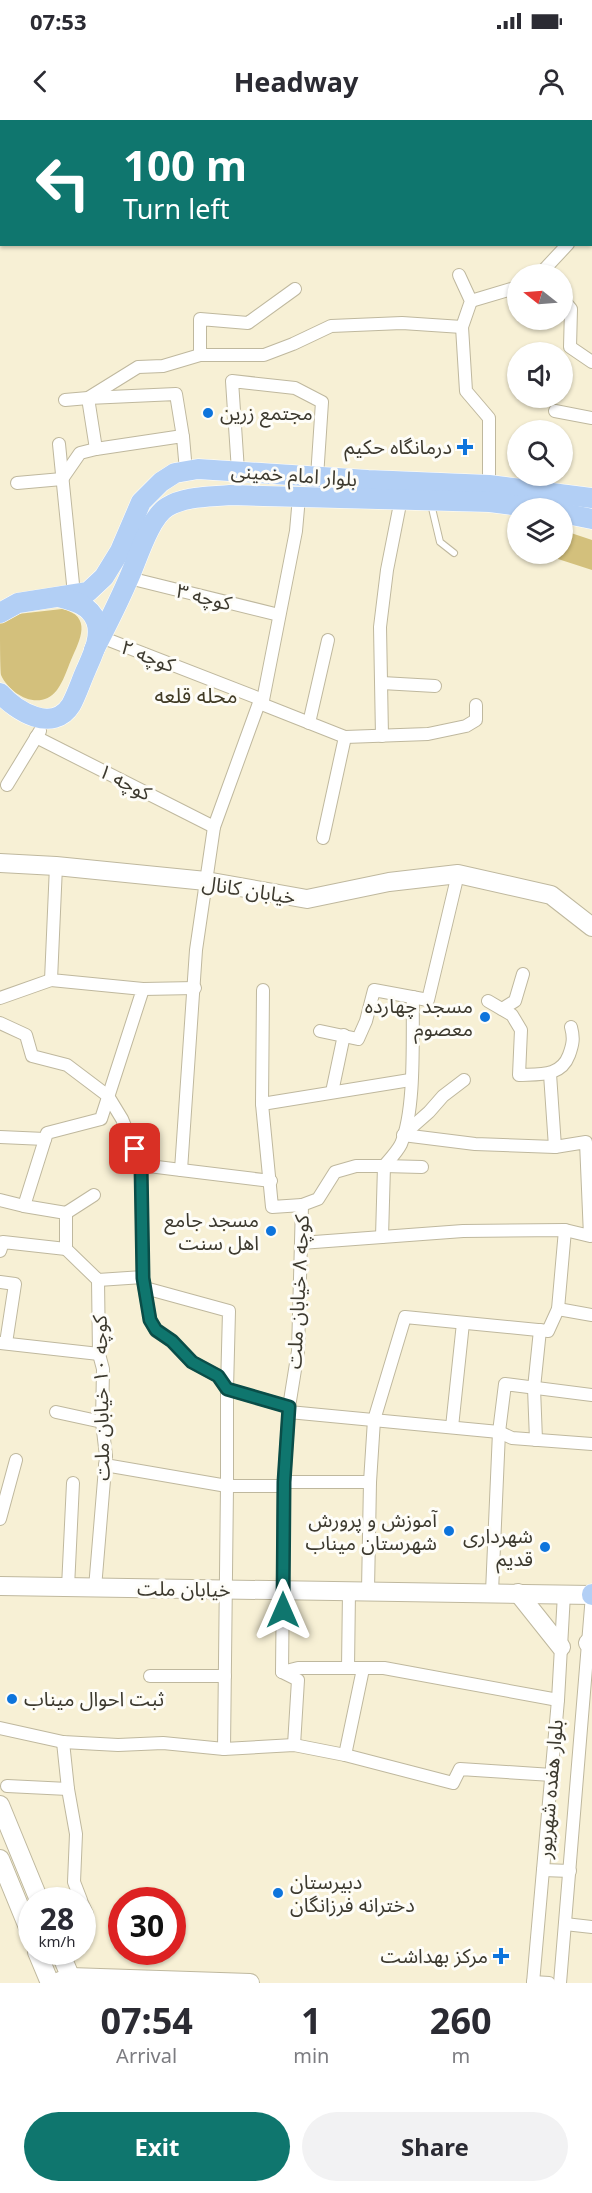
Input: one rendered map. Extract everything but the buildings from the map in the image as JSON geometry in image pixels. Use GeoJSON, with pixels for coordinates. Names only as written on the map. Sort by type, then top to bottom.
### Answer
{"type":"FeatureCollection","features":[{"type":"Feature","properties":{"kind":"main road","name":"بلوار امام خمینی"},"geometry":{"type":"LineString","coordinates":[[66,595],[88,591],[104,578],[120,551],[141,502],[161,482],[175,473],[198,468],[317,477],[489,485],[592,498]]}},
{"type":"Feature","properties":{"kind":"main road","name":"بلوار امام خمینی"},"geometry":{"type":"LineString","coordinates":[[48,718],[57,717],[70,707],[129,578],[146,535],[164,508],[170,505],[197,498],[230,495],[507,504]]}},
{"type":"Feature","properties":{"kind":"main road"},"geometry":{"type":"LineString","coordinates":[[573,515],[592,519]]}},
{"type":"Feature","properties":{"kind":"main road"},"geometry":{"type":"LineString","coordinates":[[0,613],[9,604],[66,595],[88,609],[96,621],[97,644]]}},
{"type":"Feature","properties":{"kind":"main road"},"geometry":{"type":"LineString","coordinates":[[0,693],[23,713],[40,719],[48,718]]}},
{"type":"Feature","properties":{"kind":"main road","name":"خیابان کانال"},"geometry":{"type":"LineString","coordinates":[[0,863],[56,866],[206,882],[307,899],[389,882],[458,874],[551,895],[592,927]]}},
{"type":"Feature","properties":{"kind":"main road","name":"خیابان ملت"},"geometry":{"type":"LineString","coordinates":[[0,1586],[592,1594]]}},
{"type":"Feature","properties":{"kind":"main road"},"geometry":{"type":"LineString","coordinates":[[518,1593],[561,1647]]}},
{"type":"Feature","properties":{"kind":"main road"},"geometry":{"type":"LineString","coordinates":[[0,1805],[34,1887]]}},
{"type":"Feature","properties":{"kind":"main road"},"geometry":{"type":"LineString","coordinates":[[0,1859],[18,1903]]}},
{"type":"Feature","properties":{"kind":"main road"},"geometry":{"type":"LineString","coordinates":[[43,1965],[50,1983]]}},
{"type":"Feature","properties":{"kind":"main road"},"geometry":{"type":"LineString","coordinates":[[63,1965],[66,1981],[250,1983]]}},
{"type":"Feature","properties":{"kind":"street"},"geometry":{"type":"LineString","coordinates":[[551,264],[566,246]]}},
{"type":"Feature","properties":{"kind":"street"},"geometry":{"type":"LineString","coordinates":[[459,275],[471,301],[462,327],[466,391],[489,418],[489,485]]}},
{"type":"Feature","properties":{"kind":"street"},"geometry":{"type":"LineString","coordinates":[[200,355],[200,319],[248,323],[295,289]]}},
{"type":"Feature","properties":{"kind":"street"},"geometry":{"type":"LineString","coordinates":[[471,301],[507,290]]}},
{"type":"Feature","properties":{"kind":"street"},"geometry":{"type":"LineString","coordinates":[[88,398],[138,367],[163,366],[200,355],[264,355],[331,326],[402,323],[462,327]]}},
{"type":"Feature","properties":{"kind":"street"},"geometry":{"type":"LineString","coordinates":[[570,330],[570,347],[592,362]]}},
{"type":"Feature","properties":{"kind":"street"},"geometry":{"type":"LineString","coordinates":[[238,471],[232,381],[295,388],[322,402],[317,477]]}},
{"type":"Feature","properties":{"kind":"street"},"geometry":{"type":"LineString","coordinates":[[65,399],[176,394],[186,471]]}},
{"type":"Feature","properties":{"kind":"street"},"geometry":{"type":"LineString","coordinates":[[88,398],[96,449]]}},
{"type":"Feature","properties":{"kind":"street"},"geometry":{"type":"LineString","coordinates":[[555,411],[592,418]]}},
{"type":"Feature","properties":{"kind":"street"},"geometry":{"type":"LineString","coordinates":[[62,479],[80,453],[183,437]]}},
{"type":"Feature","properties":{"kind":"street"},"geometry":{"type":"LineString","coordinates":[[59,444],[66,595]]}},
{"type":"Feature","properties":{"kind":"street"},"geometry":{"type":"LineString","coordinates":[[17,483],[62,479]]}},
{"type":"Feature","properties":{"kind":"street"},"geometry":{"type":"LineString","coordinates":[[181,1170],[196,950],[214,828],[261,702],[296,531],[299,497]]}},
{"type":"Feature","properties":{"kind":"street"},"geometry":{"type":"LineString","coordinates":[[381,736],[380,627],[387,570],[401,499]]}},
{"type":"Feature","properties":{"kind":"street","name":"کوچه ۳"},"geometry":{"type":"LineString","coordinates":[[129,578],[279,615]]}},
{"type":"Feature","properties":{"kind":"street"},"geometry":{"type":"LineString","coordinates":[[309,723],[327,640]]}},
{"type":"Feature","properties":{"kind":"street","name":"کوچه ۲"},"geometry":{"type":"LineString","coordinates":[[97,644],[261,702],[345,737]]}},
{"type":"Feature","properties":{"kind":"street"},"geometry":{"type":"LineString","coordinates":[[382,683],[435,686]]}},
{"type":"Feature","properties":{"kind":"street"},"geometry":{"type":"LineString","coordinates":[[323,838],[345,737],[428,734],[466,726],[476,720],[476,705]]}},
{"type":"Feature","properties":{"kind":"street"},"geometry":{"type":"LineString","coordinates":[[7,785],[48,718]]}},
{"type":"Feature","properties":{"kind":"street","name":"کوچه ۱"},"geometry":{"type":"LineString","coordinates":[[36,737],[214,828]]}},
{"type":"Feature","properties":{"kind":"street"},"geometry":{"type":"LineString","coordinates":[[51,980],[56,866]]}},
{"type":"Feature","properties":{"kind":"street"},"geometry":{"type":"LineString","coordinates":[[320,1031],[358,1039],[366,1021],[374,990],[428,1000],[458,874]]}},
{"type":"Feature","properties":{"kind":"street"},"geometry":{"type":"LineString","coordinates":[[502,1009],[515,1001],[523,974]]}},
{"type":"Feature","properties":{"kind":"street"},"geometry":{"type":"LineString","coordinates":[[0,998],[51,980],[143,989],[195,988]]}},
{"type":"Feature","properties":{"kind":"street"},"geometry":{"type":"LineString","coordinates":[[24,1206],[47,1133],[101,1119],[143,989]]}},
{"type":"Feature","properties":{"kind":"street","name":"کوچه ۸ خیابان ملت"},"geometry":{"type":"LineString","coordinates":[[263,990],[262,1104],[272,1207],[302,1205],[298,1351],[289,1409],[284,1484],[282,1672]]}},
{"type":"Feature","properties":{"kind":"street"},"geometry":{"type":"LineString","coordinates":[[382,1237],[384,1166],[394,1155],[403,1135],[410,1104],[412,997]]}},
{"type":"Feature","properties":{"kind":"street"},"geometry":{"type":"LineString","coordinates":[[488,1001],[512,1015],[521,1030],[519,1075],[550,1074],[566,1065],[574,1042],[571,1027]]}},
{"type":"Feature","properties":{"kind":"street"},"geometry":{"type":"LineString","coordinates":[[0,1023],[26,1035],[32,1056],[67,1065],[108,1096],[122,1119],[141,1165],[144,1283],[150,1320],[156,1330],[172,1341],[192,1362],[218,1376],[227,1389],[289,1409],[500,1432],[512,1438],[592,1444]]}},
{"type":"Feature","properties":{"kind":"street"},"geometry":{"type":"LineString","coordinates":[[332,1092],[344,1035]]}},
{"type":"Feature","properties":{"kind":"street"},"geometry":{"type":"LineString","coordinates":[[550,1074],[555,1147]]}},
{"type":"Feature","properties":{"kind":"street"},"geometry":{"type":"LineString","coordinates":[[262,1104],[410,1080]]}},
{"type":"Feature","properties":{"kind":"street"},"geometry":{"type":"LineString","coordinates":[[403,1135],[429,1112],[442,1096],[464,1080]]}},
{"type":"Feature","properties":{"kind":"street"},"geometry":{"type":"LineString","coordinates":[[301,1243],[463,1231],[565,1230],[590,1236],[586,1142],[555,1147],[475,1143],[403,1135]]}},
{"type":"Feature","properties":{"kind":"street"},"geometry":{"type":"LineString","coordinates":[[0,1137],[45,1138]]}},
{"type":"Feature","properties":{"kind":"street"},"geometry":{"type":"LineString","coordinates":[[141,1165],[271,1181]]}},
{"type":"Feature","properties":{"kind":"street"},"geometry":{"type":"LineString","coordinates":[[302,1205],[318,1199],[335,1172],[356,1166],[423,1167]]}},
{"type":"Feature","properties":{"kind":"street"},"geometry":{"type":"LineString","coordinates":[[0,1200],[66,1213],[94,1195]]}},
{"type":"Feature","properties":{"kind":"street"},"geometry":{"type":"LineString","coordinates":[[66,1213],[66,1249]]}},
{"type":"Feature","properties":{"kind":"street"},"geometry":{"type":"LineString","coordinates":[[368,1590],[370,1482],[374,1420],[405,1317],[548,1331],[558,1309],[565,1230]]}},
{"type":"Feature","properties":{"kind":"street"},"geometry":{"type":"LineString","coordinates":[[1,1245],[66,1249],[98,1280],[144,1283],[229,1311],[224,1749]]}},
{"type":"Feature","properties":{"kind":"street","name":"کوچه ۱۰ خیابان ملت"},"geometry":{"type":"LineString","coordinates":[[95,1588],[105,1466],[98,1280]]}},
{"type":"Feature","properties":{"kind":"street"},"geometry":{"type":"LineString","coordinates":[[0,1282],[15,1284],[3,1343],[99,1354]]}},
{"type":"Feature","properties":{"kind":"street"},"geometry":{"type":"LineString","coordinates":[[558,1309],[592,1315]]}},
{"type":"Feature","properties":{"kind":"street"},"geometry":{"type":"LineString","coordinates":[[452,1427],[463,1323]]}},
{"type":"Feature","properties":{"kind":"street"},"geometry":{"type":"LineString","coordinates":[[536,1440],[534,1388],[540,1330]]}},
{"type":"Feature","properties":{"kind":"street"},"geometry":{"type":"LineString","coordinates":[[492,1592],[500,1432],[505,1384],[592,1395]]}},
{"type":"Feature","properties":{"kind":"street"},"geometry":{"type":"LineString","coordinates":[[56,1412],[102,1422]]}},
{"type":"Feature","properties":{"kind":"street"},"geometry":{"type":"LineString","coordinates":[[0,1519],[16,1460]]}},
{"type":"Feature","properties":{"kind":"street"},"geometry":{"type":"LineString","coordinates":[[105,1466],[227,1486],[370,1482]]}},
{"type":"Feature","properties":{"kind":"street"},"geometry":{"type":"LineString","coordinates":[[68,1587],[73,1483]]}},
{"type":"Feature","properties":{"kind":"street"},"geometry":{"type":"LineString","coordinates":[[348,1668],[349,1591]]}},
{"type":"Feature","properties":{"kind":"street","name":"بلوار هفده شهریور"},"geometry":{"type":"LineString","coordinates":[[533,1983],[558,1700],[561,1647],[556,1593]]}},
{"type":"Feature","properties":{"kind":"street","name":"بلوار هفده شهریور"},"geometry":{"type":"LineString","coordinates":[[560,1983],[590,1641],[592,1594]]}},
{"type":"Feature","properties":{"kind":"street"},"geometry":{"type":"LineString","coordinates":[[282,1672],[298,1668],[384,1668],[558,1700]]}},
{"type":"Feature","properties":{"kind":"street"},"geometry":{"type":"LineString","coordinates":[[345,1755],[363,1669]]}},
{"type":"Feature","properties":{"kind":"street"},"geometry":{"type":"LineString","coordinates":[[282,1672],[298,1680],[294,1745]]}},
{"type":"Feature","properties":{"kind":"street"},"geometry":{"type":"LineString","coordinates":[[150,1676],[225,1676]]}},
{"type":"Feature","properties":{"kind":"street"},"geometry":{"type":"LineString","coordinates":[[0,1728],[63,1742],[118,1745],[163,1743],[224,1749],[294,1745],[345,1755],[453,1783],[460,1769],[552,1775]]}},
{"type":"Feature","properties":{"kind":"street"},"geometry":{"type":"LineString","coordinates":[[63,1742],[76,1834],[74,1882],[76,1887]]}},
{"type":"Feature","properties":{"kind":"street"},"geometry":{"type":"LineString","coordinates":[[7,1786],[68,1789]]}},
{"type":"Feature","properties":{"kind":"street"},"geometry":{"type":"LineString","coordinates":[[543,1870],[570,1871]]}},
{"type":"Feature","properties":{"kind":"street"},"geometry":{"type":"LineString","coordinates":[[565,1924],[592,1927]]}},
{"type":"Feature","properties":{"kind":"street"},"geometry":{"type":"LineString","coordinates":[[533,1983],[549,1983]]}},
{"type":"Feature","properties":{"kind":"lane"},"geometry":{"type":"LineString","coordinates":[[431,500],[440,542],[454,553]]}},
{"type":"Feature","properties":{"kind":"shaded area"},"geometry":{"type":"Polygon","coordinates":[[[573,534],[592,540],[592,570],[573,564],[573,534]]]}},
{"type":"Feature","properties":{"kind":"shaded area"},"geometry":{"type":"Polygon","coordinates":[[[62,609],[72,612],[81,623],[82,630],[78,645],[57,690],[42,700],[26,698],[11,689],[1,675],[0,619],[9,615],[62,609]]]}},
{"type":"Feature","properties":{"kind":"place","name":"مجتمع زرین"},"geometry":{"type":"Point","coordinates":[208,413]}},
{"type":"Feature","properties":{"kind":"place","name":"درمانگاه حکیم"},"geometry":{"type":"Point","coordinates":[465,447]}},
{"type":"Feature","properties":{"kind":"place","name":"مسجد چهارده معصوم"},"geometry":{"type":"Point","coordinates":[485,1017]}},
{"type":"Feature","properties":{"kind":"place","name":"مسجد جامع اهل سنت"},"geometry":{"type":"Point","coordinates":[271,1231]}},
{"type":"Feature","properties":{"kind":"place","name":"آموزش و پرورش شهرستان میناب"},"geometry":{"type":"Point","coordinates":[449,1531]}},
{"type":"Feature","properties":{"kind":"place","name":"شهرداری قدیم"},"geometry":{"type":"Point","coordinates":[545,1547]}},
{"type":"Feature","properties":{"kind":"place","name":"ثبت احوال میناب"},"geometry":{"type":"Point","coordinates":[12,1699]}},
{"type":"Feature","properties":{"kind":"place","name":"دبیرستان دخترانه فرزانگان"},"geometry":{"type":"Point","coordinates":[278,1893]}},
{"type":"Feature","properties":{"kind":"place","name":"مرکز بهداشت"},"geometry":{"type":"Point","coordinates":[501,1956]}},
{"type":"Feature","properties":{"kind":"district","name":"محله قلعه"},"geometry":{"type":"Point","coordinates":[196,696]}},
{"type":"Feature","properties":{"kind":"route"},"geometry":{"type":"LineString","coordinates":[[135,1149],[141,1165],[143,1278],[150,1320],[156,1330],[172,1341],[192,1362],[218,1376],[227,1389],[289,1407],[284,1482],[283,1610]]}}]}
